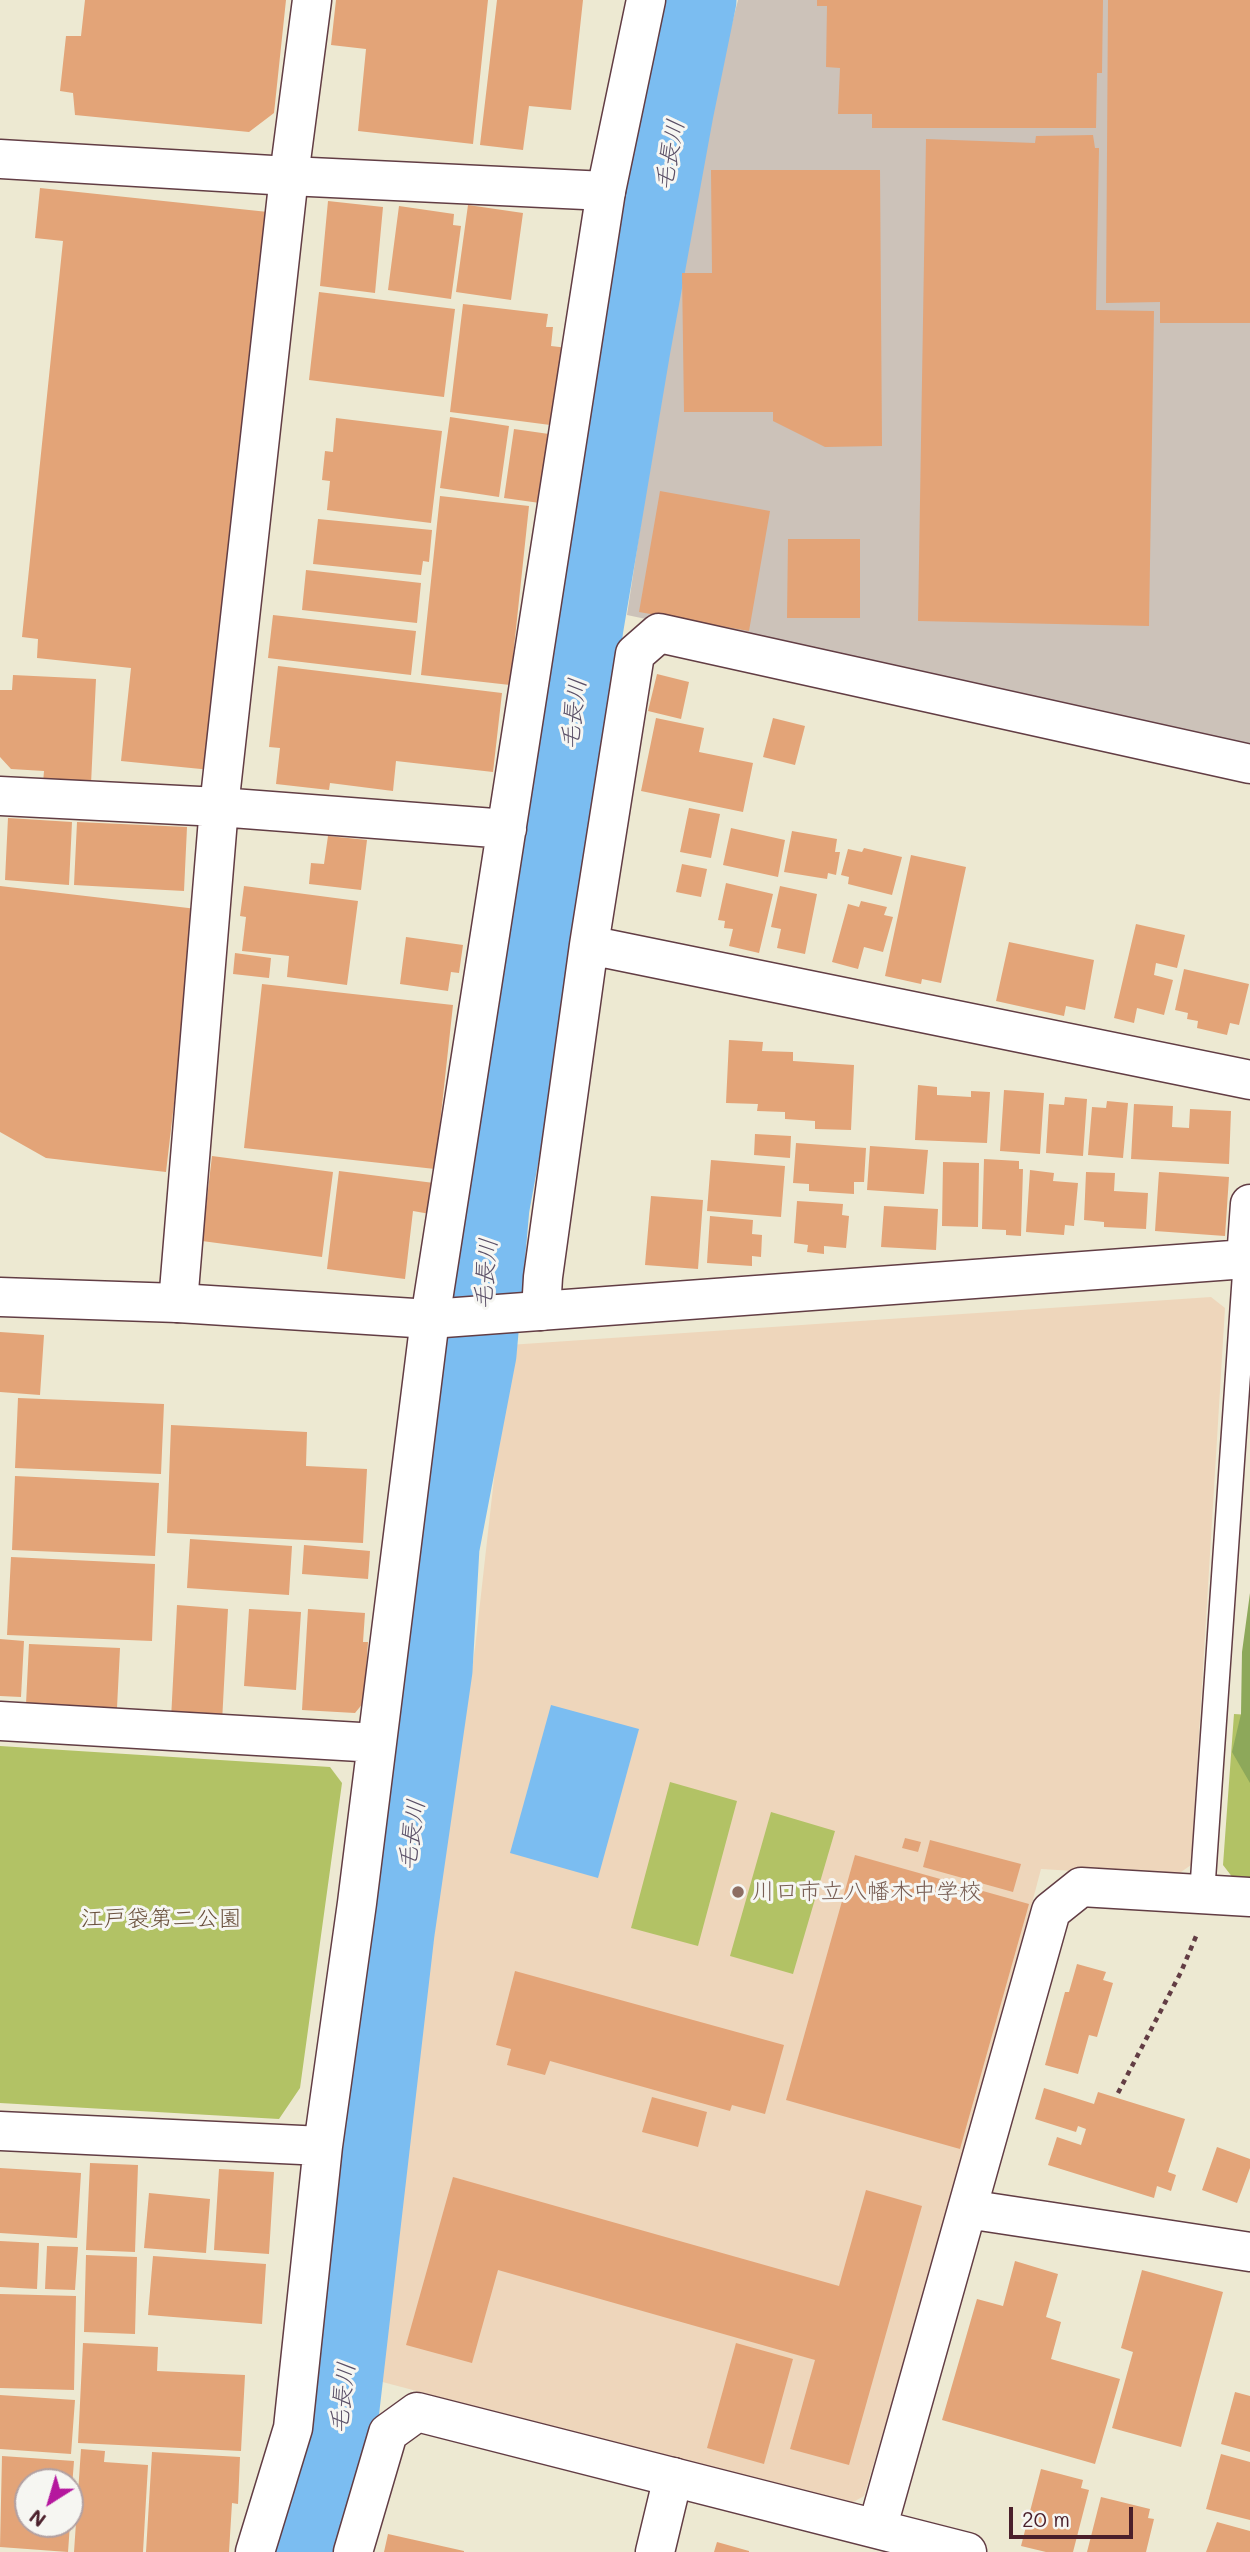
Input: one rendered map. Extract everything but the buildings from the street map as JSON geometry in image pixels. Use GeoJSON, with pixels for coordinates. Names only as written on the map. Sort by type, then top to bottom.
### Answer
{"type":"FeatureCollection","features":[{"type":"Feature","properties":{"kind":"street"},"geometry":{"type":"LineString","coordinates":[[178,1303],[219,807],[289,176],[312,0]]}},
{"type":"Feature","properties":{"kind":"street"},"geometry":{"type":"LineString","coordinates":[[255,2552],[293,2428],[323,2146],[430,1319],[606,191],[646,0]]}},
{"type":"Feature","properties":{"kind":"street"},"geometry":{"type":"LineString","coordinates":[[0,159],[606,191]]}},
{"type":"Feature","properties":{"kind":"street"},"geometry":{"type":"LineString","coordinates":[[541,1311],[543,1277],[589,945],[635,654],[659,633],[1250,764]]}},
{"type":"Feature","properties":{"kind":"street"},"geometry":{"type":"LineString","coordinates":[[0,796],[219,807],[507,829]]}},
{"type":"Feature","properties":{"kind":"street"},"geometry":{"type":"LineString","coordinates":[[589,945],[1250,1080]]}},
{"type":"Feature","properties":{"kind":"street"},"geometry":{"type":"LineString","coordinates":[[0,1297],[178,1303],[430,1319],[1248,1260],[1250,1204]]}},
{"type":"Feature","properties":{"kind":"street"},"geometry":{"type":"LineString","coordinates":[[0,1721],[377,1744]]}},
{"type":"Feature","properties":{"kind":"street"},"geometry":{"type":"LineString","coordinates":[[877,2529],[1051,1911],[1081,1887],[1250,1897]]}},
{"type":"Feature","properties":{"kind":"street"},"geometry":{"type":"LineString","coordinates":[[0,2131],[323,2146]]}},
{"type":"Feature","properties":{"kind":"street"},"geometry":{"type":"LineString","coordinates":[[967,2209],[1250,2252]]}},
{"type":"Feature","properties":{"kind":"street"},"geometry":{"type":"LineString","coordinates":[[353,2552],[388,2433],[417,2412],[967,2552]]}},
{"type":"Feature","properties":{"kind":"street"},"geometry":{"type":"LineString","coordinates":[[655,2552],[673,2477]]}},
{"type":"Feature","properties":{"kind":"lane"},"geometry":{"type":"LineString","coordinates":[[1202,1894],[1248,1260]]}},
{"type":"Feature","properties":{"kind":"path"},"geometry":{"type":"LineString","coordinates":[[1118,2094],[1196,1939],[1202,1894]]}},
{"type":"Feature","properties":{"kind":"shaded area"},"geometry":{"type":"Polygon","coordinates":[[[738,0],[1250,0],[1250,746],[627,615],[686,223],[702,139],[738,0]]]}},
{"type":"Feature","properties":{"kind":"shaded area","name":"川口市立八幡木中学校"},"geometry":{"type":"Polygon","coordinates":[[[1211,1297],[1225,1308],[1191,1865],[1174,1877],[1041,1869],[964,2161],[864,2496],[848,2505],[375,2380],[475,1648],[509,1345],[1211,1297]]]}},
{"type":"Feature","properties":{"kind":"green space"},"geometry":{"type":"Polygon","coordinates":[[[1250,1593],[1250,1783],[1232,1752],[1241,1714],[1242,1652],[1250,1593]]]}},
{"type":"Feature","properties":{"kind":"green space"},"geometry":{"type":"Polygon","coordinates":[[[1234,1714],[1250,1715],[1250,1879],[1233,1878],[1223,1865],[1234,1714]]]}},
{"type":"Feature","properties":{"kind":"green space","name":"江戸袋第二公園"},"geometry":{"type":"Polygon","coordinates":[[[0,1746],[330,1767],[342,1783],[300,2088],[279,2119],[0,2103],[0,1746]]]}},
{"type":"Feature","properties":{"kind":"green space"},"geometry":{"type":"Polygon","coordinates":[[[670,1782],[737,1801],[698,1946],[631,1928],[670,1782]]]}},
{"type":"Feature","properties":{"kind":"green space"},"geometry":{"type":"Polygon","coordinates":[[[771,1812],[835,1831],[793,1974],[730,1956],[771,1812]]]}},
{"type":"Feature","properties":{"kind":"water"},"geometry":{"type":"Polygon","coordinates":[[[551,1705],[639,1729],[598,1878],[510,1853],[551,1705]]]}},
{"type":"Feature","properties":{"kind":"waterway","name":"毛長川"},"geometry":{"type":"LineString","coordinates":[[310,2552],[333,2486],[397,1933],[435,1670],[442,1547],[479,1354],[492,1207],[557,851],[586,627],[633,348],[699,0]]}},
{"type":"Feature","properties":{"kind":"place","name":"川口市立八幡木中学校"},"geometry":{"type":"Point","coordinates":[738,1892]}}]}
